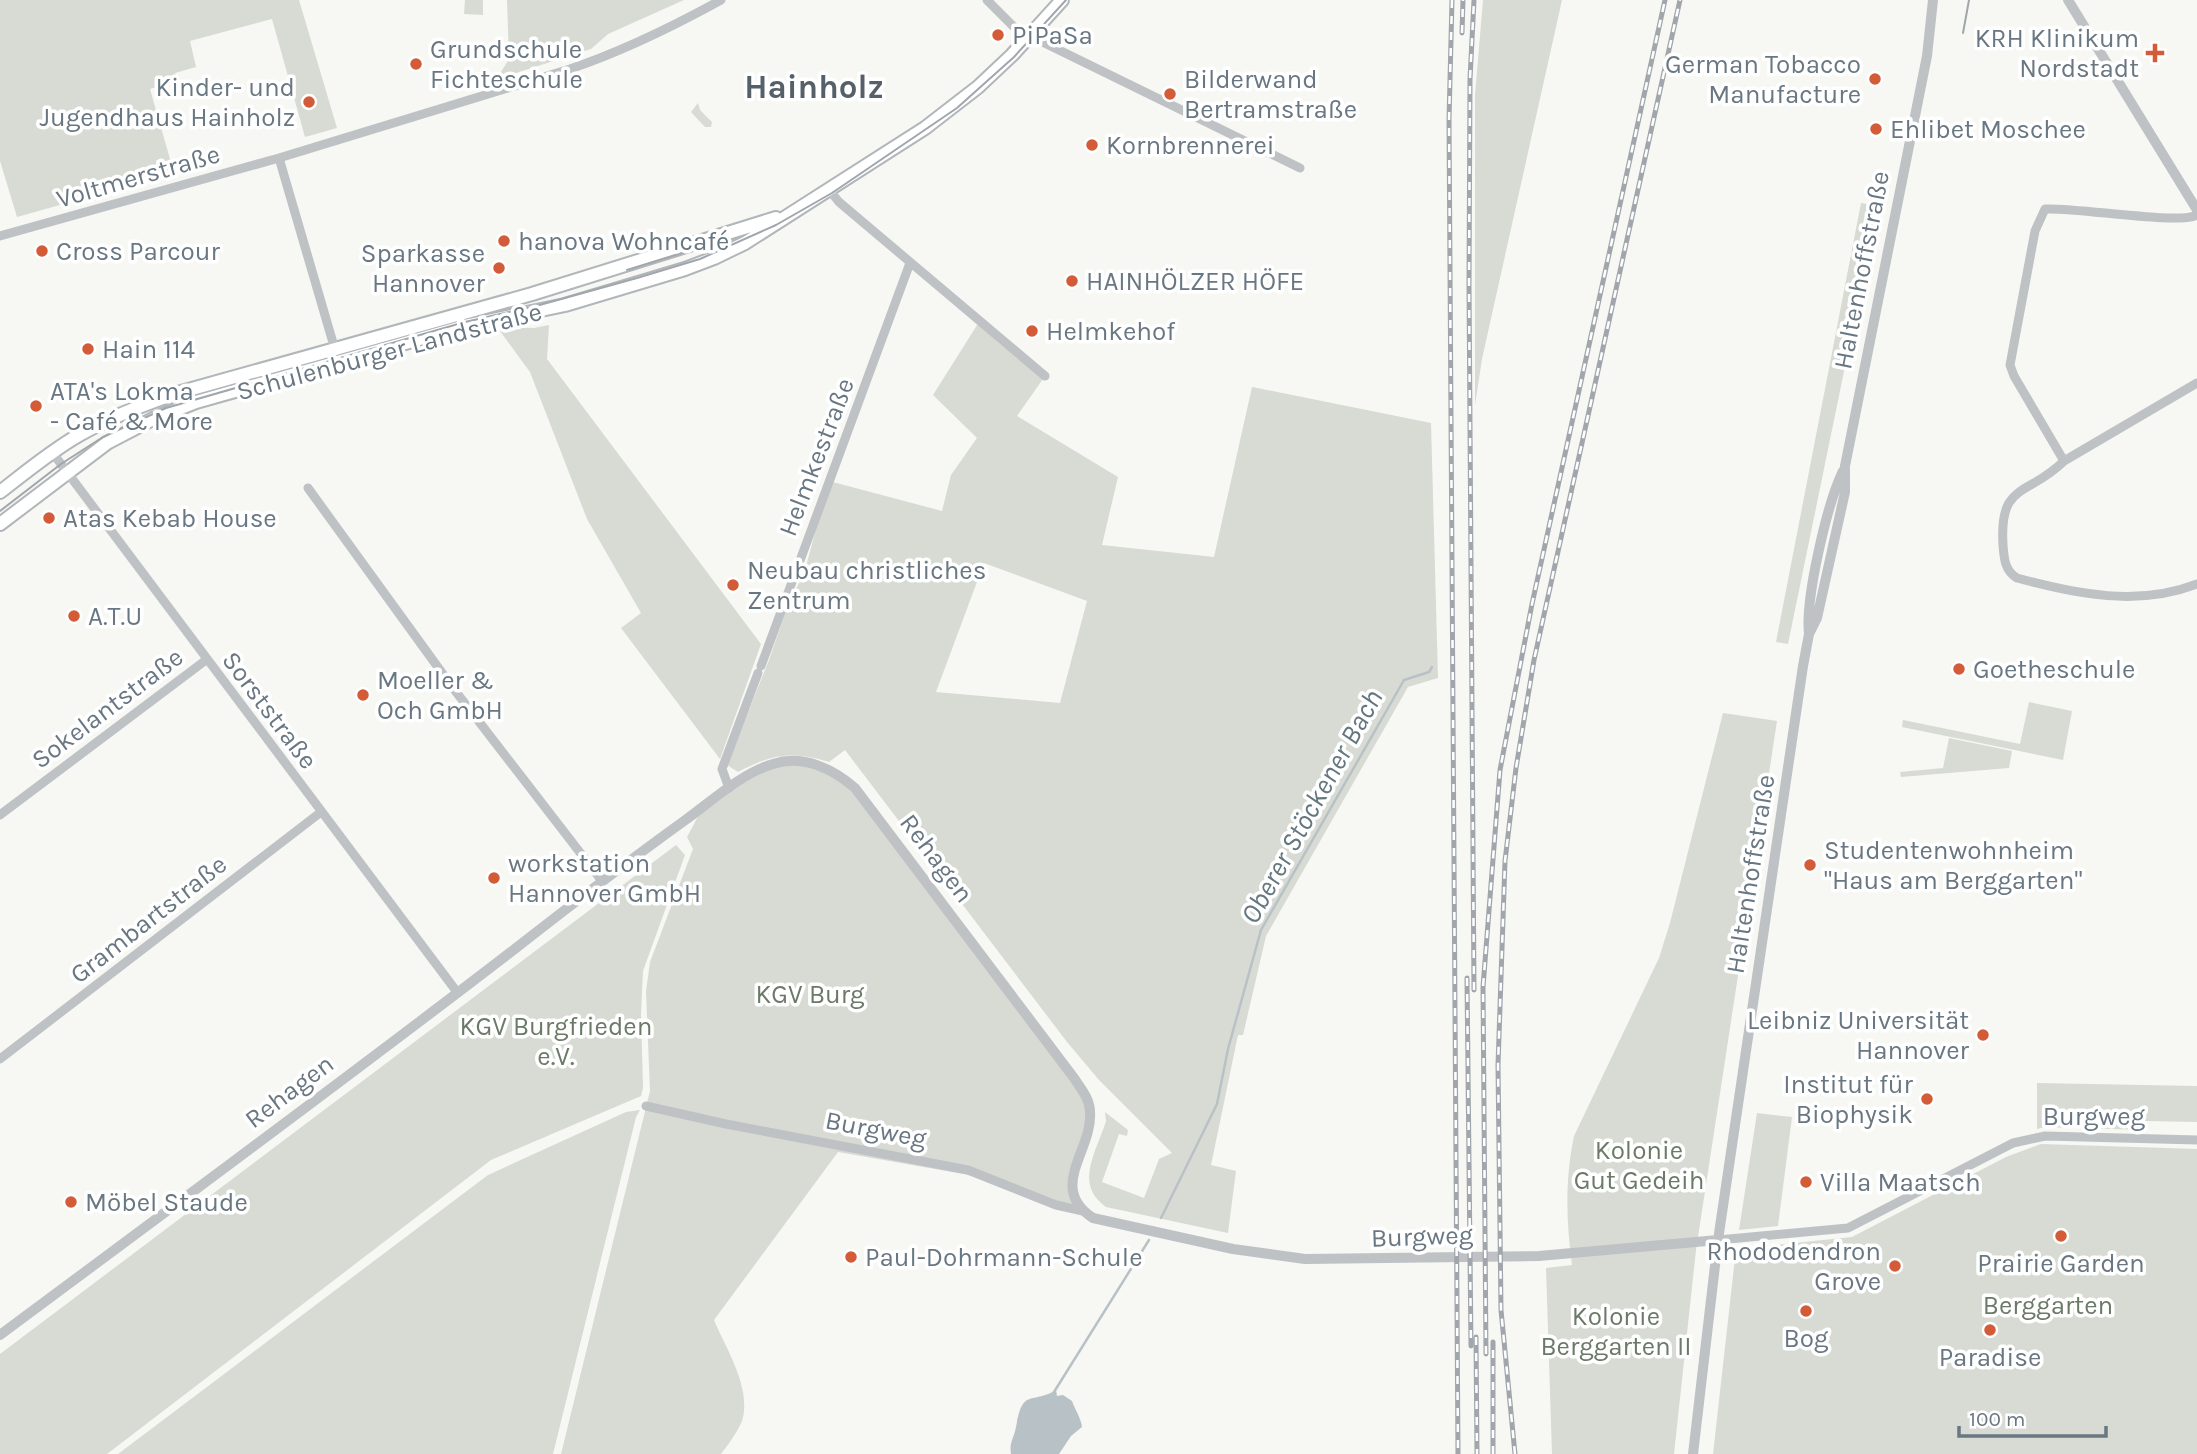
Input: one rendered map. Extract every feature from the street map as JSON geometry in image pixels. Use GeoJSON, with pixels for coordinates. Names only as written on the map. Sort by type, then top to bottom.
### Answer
{"type":"FeatureCollection","features":[{"type":"Feature","properties":{"kind":"main road","name":"Schulenburger Landstraße"},"geometry":{"type":"LineString","coordinates":[[0,492],[80,434],[142,405],[174,394],[565,305],[685,269],[745,243],[830,191],[954,107],[1031,37],[1062,0]]}},
{"type":"Feature","properties":{"kind":"main road","name":"Schulenburger Landstraße"},"geometry":{"type":"LineString","coordinates":[[0,524],[107,443],[178,409],[337,356],[795,212]]}},
{"type":"Feature","properties":{"kind":"street","name":"Voltmerstraße"},"geometry":{"type":"LineString","coordinates":[[0,236],[279,158],[601,59],[649,38],[720,0]]}},
{"type":"Feature","properties":{"kind":"street"},"geometry":{"type":"LineString","coordinates":[[987,0],[1016,29],[1300,168]]}},
{"type":"Feature","properties":{"kind":"street","name":"Haltenhoffstraße"},"geometry":{"type":"LineString","coordinates":[[1693,1454],[1718,1240],[1809,634],[1817,618],[1845,492],[1845,466],[1927,56],[1933,0]]}},
{"type":"Feature","properties":{"kind":"street"},"geometry":{"type":"LineString","coordinates":[[2068,0],[2197,210]]}},
{"type":"Feature","properties":{"kind":"street"},"geometry":{"type":"LineString","coordinates":[[279,158],[337,356]]}},
{"type":"Feature","properties":{"kind":"street"},"geometry":{"type":"LineString","coordinates":[[830,191],[839,202],[1045,376]]}},
{"type":"Feature","properties":{"kind":"street"},"geometry":{"type":"LineString","coordinates":[[2064,461],[2010,365],[2035,231],[2045,209],[2064,208],[2169,218],[2191,218],[2197,215]]}},
{"type":"Feature","properties":{"kind":"street","name":"Helmkestraße"},"geometry":{"type":"LineString","coordinates":[[729,788],[722,769],[910,263]]}},
{"type":"Feature","properties":{"kind":"street"},"geometry":{"type":"LineString","coordinates":[[2197,383],[2064,461],[2013,496],[2004,510],[2001,523],[2003,556],[2010,574],[2027,581],[2115,597],[2148,596],[2197,584]]}},
{"type":"Feature","properties":{"kind":"street","name":"Sorststraße"},"geometry":{"type":"LineString","coordinates":[[52,452],[457,992]]}},
{"type":"Feature","properties":{"kind":"street"},"geometry":{"type":"LineString","coordinates":[[307,488],[453,688],[602,881]]}},
{"type":"Feature","properties":{"kind":"street","name":"Sokelantstraße"},"geometry":{"type":"LineString","coordinates":[[0,815],[206,660]]}},
{"type":"Feature","properties":{"kind":"street","name":"Rehagen"},"geometry":{"type":"LineString","coordinates":[[0,1335],[602,881],[729,788],[776,762],[804,762],[824,768],[839,774],[855,788],[1087,1098],[1090,1110],[1089,1131],[1073,1176],[1073,1194],[1083,1212]]}},
{"type":"Feature","properties":{"kind":"street","name":"Grambartstraße"},"geometry":{"type":"LineString","coordinates":[[0,1059],[321,812]]}},
{"type":"Feature","properties":{"kind":"street","name":"Burgweg"},"geometry":{"type":"LineString","coordinates":[[646,1106],[968,1170],[1093,1218],[1265,1255],[1305,1259],[1539,1256],[1848,1228],[2013,1143],[2045,1136],[2197,1140]]}},
{"type":"Feature","properties":{"kind":"green space"},"geometry":{"type":"Polygon","coordinates":[[[0,0],[299,0],[337,128],[305,137],[272,19],[190,41],[196,67],[175,73],[177,81],[150,89],[174,173],[17,217],[0,161],[0,0]]]}},
{"type":"Feature","properties":{"kind":"green space"},"geometry":{"type":"Polygon","coordinates":[[[465,0],[483,0],[483,15],[464,14],[465,0]]]}},
{"type":"Feature","properties":{"kind":"green space"},"geometry":{"type":"Polygon","coordinates":[[[507,0],[684,0],[608,34],[591,49],[503,77],[501,72],[509,59],[507,0]]]}},
{"type":"Feature","properties":{"kind":"green space"},"geometry":{"type":"Polygon","coordinates":[[[1483,0],[1562,0],[1482,359],[1475,405],[1475,95],[1483,0]]]}},
{"type":"Feature","properties":{"kind":"green space"},"geometry":{"type":"Polygon","coordinates":[[[698,103],[700,110],[712,122],[711,127],[705,127],[691,112],[698,103]]]}},
{"type":"Feature","properties":{"kind":"green space"},"geometry":{"type":"Polygon","coordinates":[[[1861,203],[1878,206],[1788,644],[1776,642],[1861,203]]]}},
{"type":"Feature","properties":{"kind":"green space"},"geometry":{"type":"Polygon","coordinates":[[[979,322],[1045,376],[1017,416],[1118,477],[1102,545],[1214,557],[1252,387],[1431,423],[1438,678],[1408,687],[1266,936],[1243,1035],[1238,1035],[1211,1165],[1236,1171],[1228,1233],[1106,1207],[1096,1198],[1089,1178],[1090,1167],[1106,1121],[1105,1112],[1128,1130],[1127,1136],[1119,1134],[1102,1182],[1144,1198],[1159,1159],[1172,1153],[1099,1080],[1067,1042],[845,750],[829,762],[804,756],[782,756],[761,761],[738,772],[727,765],[786,611],[805,570],[829,481],[942,511],[951,475],[977,438],[933,395],[979,322]],[[984,563],[936,692],[1060,703],[1087,601],[984,563]]]}},
{"type":"Feature","properties":{"kind":"green space"},"geometry":{"type":"Polygon","coordinates":[[[549,325],[547,359],[761,644],[720,759],[621,628],[641,613],[587,519],[530,372],[497,327],[534,328],[549,325]]]}},
{"type":"Feature","properties":{"kind":"green space"},"geometry":{"type":"Polygon","coordinates":[[[2029,702],[2072,711],[2063,760],[1902,727],[1903,720],[2020,744],[2029,702]]]}},
{"type":"Feature","properties":{"kind":"green space","name":"Kolonie Gut Gedeih"},"geometry":{"type":"Polygon","coordinates":[[[1723,713],[1777,721],[1696,1250],[1674,1454],[1552,1454],[1546,1268],[1572,1265],[1567,1200],[1574,1136],[1659,958],[1723,713]]]}},
{"type":"Feature","properties":{"kind":"green space"},"geometry":{"type":"Polygon","coordinates":[[[1949,738],[2012,751],[2009,768],[1901,777],[1900,772],[1943,768],[1949,738]]]}},
{"type":"Feature","properties":{"kind":"green space","name":"KGV Burg"},"geometry":{"type":"Polygon","coordinates":[[[791,762],[839,774],[974,946],[1090,1109],[1073,1176],[1084,1211],[969,1175],[838,1152],[714,1320],[736,1369],[744,1395],[742,1421],[721,1454],[561,1454],[650,1091],[646,991],[650,962],[693,849],[687,837],[703,807],[763,767],[791,762]]]}},
{"type":"Feature","properties":{"kind":"green space","name":"KGV Burgfrieden e.V."},"geometry":{"type":"Polygon","coordinates":[[[676,845],[685,855],[643,971],[641,1096],[491,1160],[107,1454],[0,1454],[0,1354],[676,845]]]}},
{"type":"Feature","properties":{"kind":"green space"},"geometry":{"type":"Polygon","coordinates":[[[2037,1083],[2197,1086],[2197,1122],[2145,1121],[2144,1130],[2037,1129],[2037,1083]]]}},
{"type":"Feature","properties":{"kind":"green space"},"geometry":{"type":"Polygon","coordinates":[[[640,1110],[636,1117],[553,1454],[118,1454],[488,1175],[626,1112],[640,1110]]]}},
{"type":"Feature","properties":{"kind":"green space"},"geometry":{"type":"Polygon","coordinates":[[[1757,1113],[1792,1117],[1778,1226],[1739,1230],[1757,1113]]]}},
{"type":"Feature","properties":{"kind":"green space","name":"Berggarten"},"geometry":{"type":"Polygon","coordinates":[[[2041,1144],[2197,1149],[2197,1454],[1713,1454],[1736,1249],[1852,1237],[2006,1157],[2041,1144]]]}},
{"type":"Feature","properties":{"kind":"shaded area"},"geometry":{"type":"Polygon","coordinates":[[[1056,1390],[1057,1396],[1063,1395],[1072,1401],[1082,1427],[1071,1436],[1059,1454],[1011,1454],[1011,1443],[1022,1406],[1029,1399],[1056,1390]]]}},
{"type":"Feature","properties":{"kind":"waterway","name":"Oberer Stöckener Bach"},"geometry":{"type":"LineString","coordinates":[[1161,1218],[1217,1104],[1228,1049],[1261,930],[1404,680],[1429,672],[1432,667]]}},
{"type":"Feature","properties":{"kind":"waterway","name":"Oberer Stöckener Bach"},"geometry":{"type":"LineString","coordinates":[[1054,1392],[1149,1240]]}},
{"type":"Feature","properties":{"kind":"tram line"},"geometry":{"type":"LineString","coordinates":[[0,511],[61,464],[103,437],[166,408],[465,322],[637,278],[700,259],[776,225],[832,193],[957,108],[1014,57],[1066,0]]}},
{"type":"Feature","properties":{"kind":"tram line"},"geometry":{"type":"LineString","coordinates":[[1963,33],[1969,0]]}},
{"type":"Feature","properties":{"kind":"tram line"},"geometry":{"type":"LineString","coordinates":[[627,270],[717,242]]}},
{"type":"Feature","properties":{"kind":"railway"},"geometry":{"type":"LineString","coordinates":[[1452,0],[1449,120],[1458,1454]]}},
{"type":"Feature","properties":{"kind":"railway"},"geometry":{"type":"LineString","coordinates":[[1462,33],[1463,0]]}},
{"type":"Feature","properties":{"kind":"railway"},"geometry":{"type":"LineString","coordinates":[[1474,0],[1470,79],[1469,285],[1474,990]]}},
{"type":"Feature","properties":{"kind":"railway"},"geometry":{"type":"LineString","coordinates":[[1486,1354],[1483,987],[1500,770],[1532,604],[1665,0]]}},
{"type":"Feature","properties":{"kind":"railway"},"geometry":{"type":"LineString","coordinates":[[1515,1454],[1501,1310],[1498,1065],[1505,861],[1516,768],[1534,660],[1680,0]]}},
{"type":"Feature","properties":{"kind":"railway"},"geometry":{"type":"LineString","coordinates":[[1467,978],[1471,1346]]}},
{"type":"Feature","properties":{"kind":"railway"},"geometry":{"type":"LineString","coordinates":[[1476,1337],[1477,1454]]}},
{"type":"Feature","properties":{"kind":"railway"},"geometry":{"type":"LineString","coordinates":[[1493,1342],[1493,1454]]}},
{"type":"Feature","properties":{"kind":"place","name":"PiPaSa"},"geometry":{"type":"Point","coordinates":[998,35]}},
{"type":"Feature","properties":{"kind":"place","name":"KRH Klinikum Nordstadt"},"geometry":{"type":"Point","coordinates":[2155,53]}},
{"type":"Feature","properties":{"kind":"place","name":"Grundschule Fichteschule"},"geometry":{"type":"Point","coordinates":[416,64]}},
{"type":"Feature","properties":{"kind":"place","name":"German Tobacco Manufacture"},"geometry":{"type":"Point","coordinates":[1875,79]}},
{"type":"Feature","properties":{"kind":"place","name":"Bilderwand Bertramstraße"},"geometry":{"type":"Point","coordinates":[1170,94]}},
{"type":"Feature","properties":{"kind":"place","name":"Kinder- und Jugendhaus Hainholz"},"geometry":{"type":"Point","coordinates":[309,102]}},
{"type":"Feature","properties":{"kind":"place","name":"Ehlibet Moschee"},"geometry":{"type":"Point","coordinates":[1876,129]}},
{"type":"Feature","properties":{"kind":"place","name":"Kornbrennerei"},"geometry":{"type":"Point","coordinates":[1092,145]}},
{"type":"Feature","properties":{"kind":"place","name":"hanova Wohncafé"},"geometry":{"type":"Point","coordinates":[504,241]}},
{"type":"Feature","properties":{"kind":"place","name":"Cross Parcour"},"geometry":{"type":"Point","coordinates":[42,251]}},
{"type":"Feature","properties":{"kind":"place","name":"Sparkasse Hannover"},"geometry":{"type":"Point","coordinates":[499,268]}},
{"type":"Feature","properties":{"kind":"place","name":"HAINHÖLZER HÖFE"},"geometry":{"type":"Point","coordinates":[1072,281]}},
{"type":"Feature","properties":{"kind":"place","name":"Helmkehof"},"geometry":{"type":"Point","coordinates":[1032,331]}},
{"type":"Feature","properties":{"kind":"place","name":"Hain 114"},"geometry":{"type":"Point","coordinates":[88,349]}},
{"type":"Feature","properties":{"kind":"place","name":"ATA's Lokma - Café & More"},"geometry":{"type":"Point","coordinates":[36,406]}},
{"type":"Feature","properties":{"kind":"place","name":"Atas Kebab House"},"geometry":{"type":"Point","coordinates":[49,518]}},
{"type":"Feature","properties":{"kind":"place","name":"Neubau christliches Zentrum"},"geometry":{"type":"Point","coordinates":[733,585]}},
{"type":"Feature","properties":{"kind":"place","name":"A.T.U"},"geometry":{"type":"Point","coordinates":[74,616]}},
{"type":"Feature","properties":{"kind":"place","name":"Goetheschule"},"geometry":{"type":"Point","coordinates":[1959,669]}},
{"type":"Feature","properties":{"kind":"place","name":"Moeller & Och GmbH"},"geometry":{"type":"Point","coordinates":[363,695]}},
{"type":"Feature","properties":{"kind":"place","name":"Studentenwohnheim \"Haus am Berggarten\""},"geometry":{"type":"Point","coordinates":[1810,865]}},
{"type":"Feature","properties":{"kind":"place","name":"workstation Hannover GmbH"},"geometry":{"type":"Point","coordinates":[494,878]}},
{"type":"Feature","properties":{"kind":"place","name":"Leibniz Universität Hannover"},"geometry":{"type":"Point","coordinates":[1983,1035]}},
{"type":"Feature","properties":{"kind":"place","name":"Institut für Biophysik"},"geometry":{"type":"Point","coordinates":[1927,1099]}},
{"type":"Feature","properties":{"kind":"place","name":"Villa Maatsch"},"geometry":{"type":"Point","coordinates":[1806,1182]}},
{"type":"Feature","properties":{"kind":"place","name":"Möbel Staude"},"geometry":{"type":"Point","coordinates":[71,1202]}},
{"type":"Feature","properties":{"kind":"place","name":"Prairie Garden"},"geometry":{"type":"Point","coordinates":[2061,1236]}},
{"type":"Feature","properties":{"kind":"place","name":"Paul-Dohrmann-Schule"},"geometry":{"type":"Point","coordinates":[851,1257]}},
{"type":"Feature","properties":{"kind":"place","name":"Rhododendron Grove"},"geometry":{"type":"Point","coordinates":[1895,1266]}},
{"type":"Feature","properties":{"kind":"place","name":"Bog"},"geometry":{"type":"Point","coordinates":[1806,1311]}},
{"type":"Feature","properties":{"kind":"place","name":"Paradise"},"geometry":{"type":"Point","coordinates":[1990,1330]}},
{"type":"Feature","properties":{"kind":"district","name":"Hainholz"},"geometry":{"type":"Point","coordinates":[814,86]}},
{"type":"Feature","properties":{"kind":"park label","name":"Kolonie Berggarten II"},"geometry":{"type":"Point","coordinates":[1616,1331]}}]}
